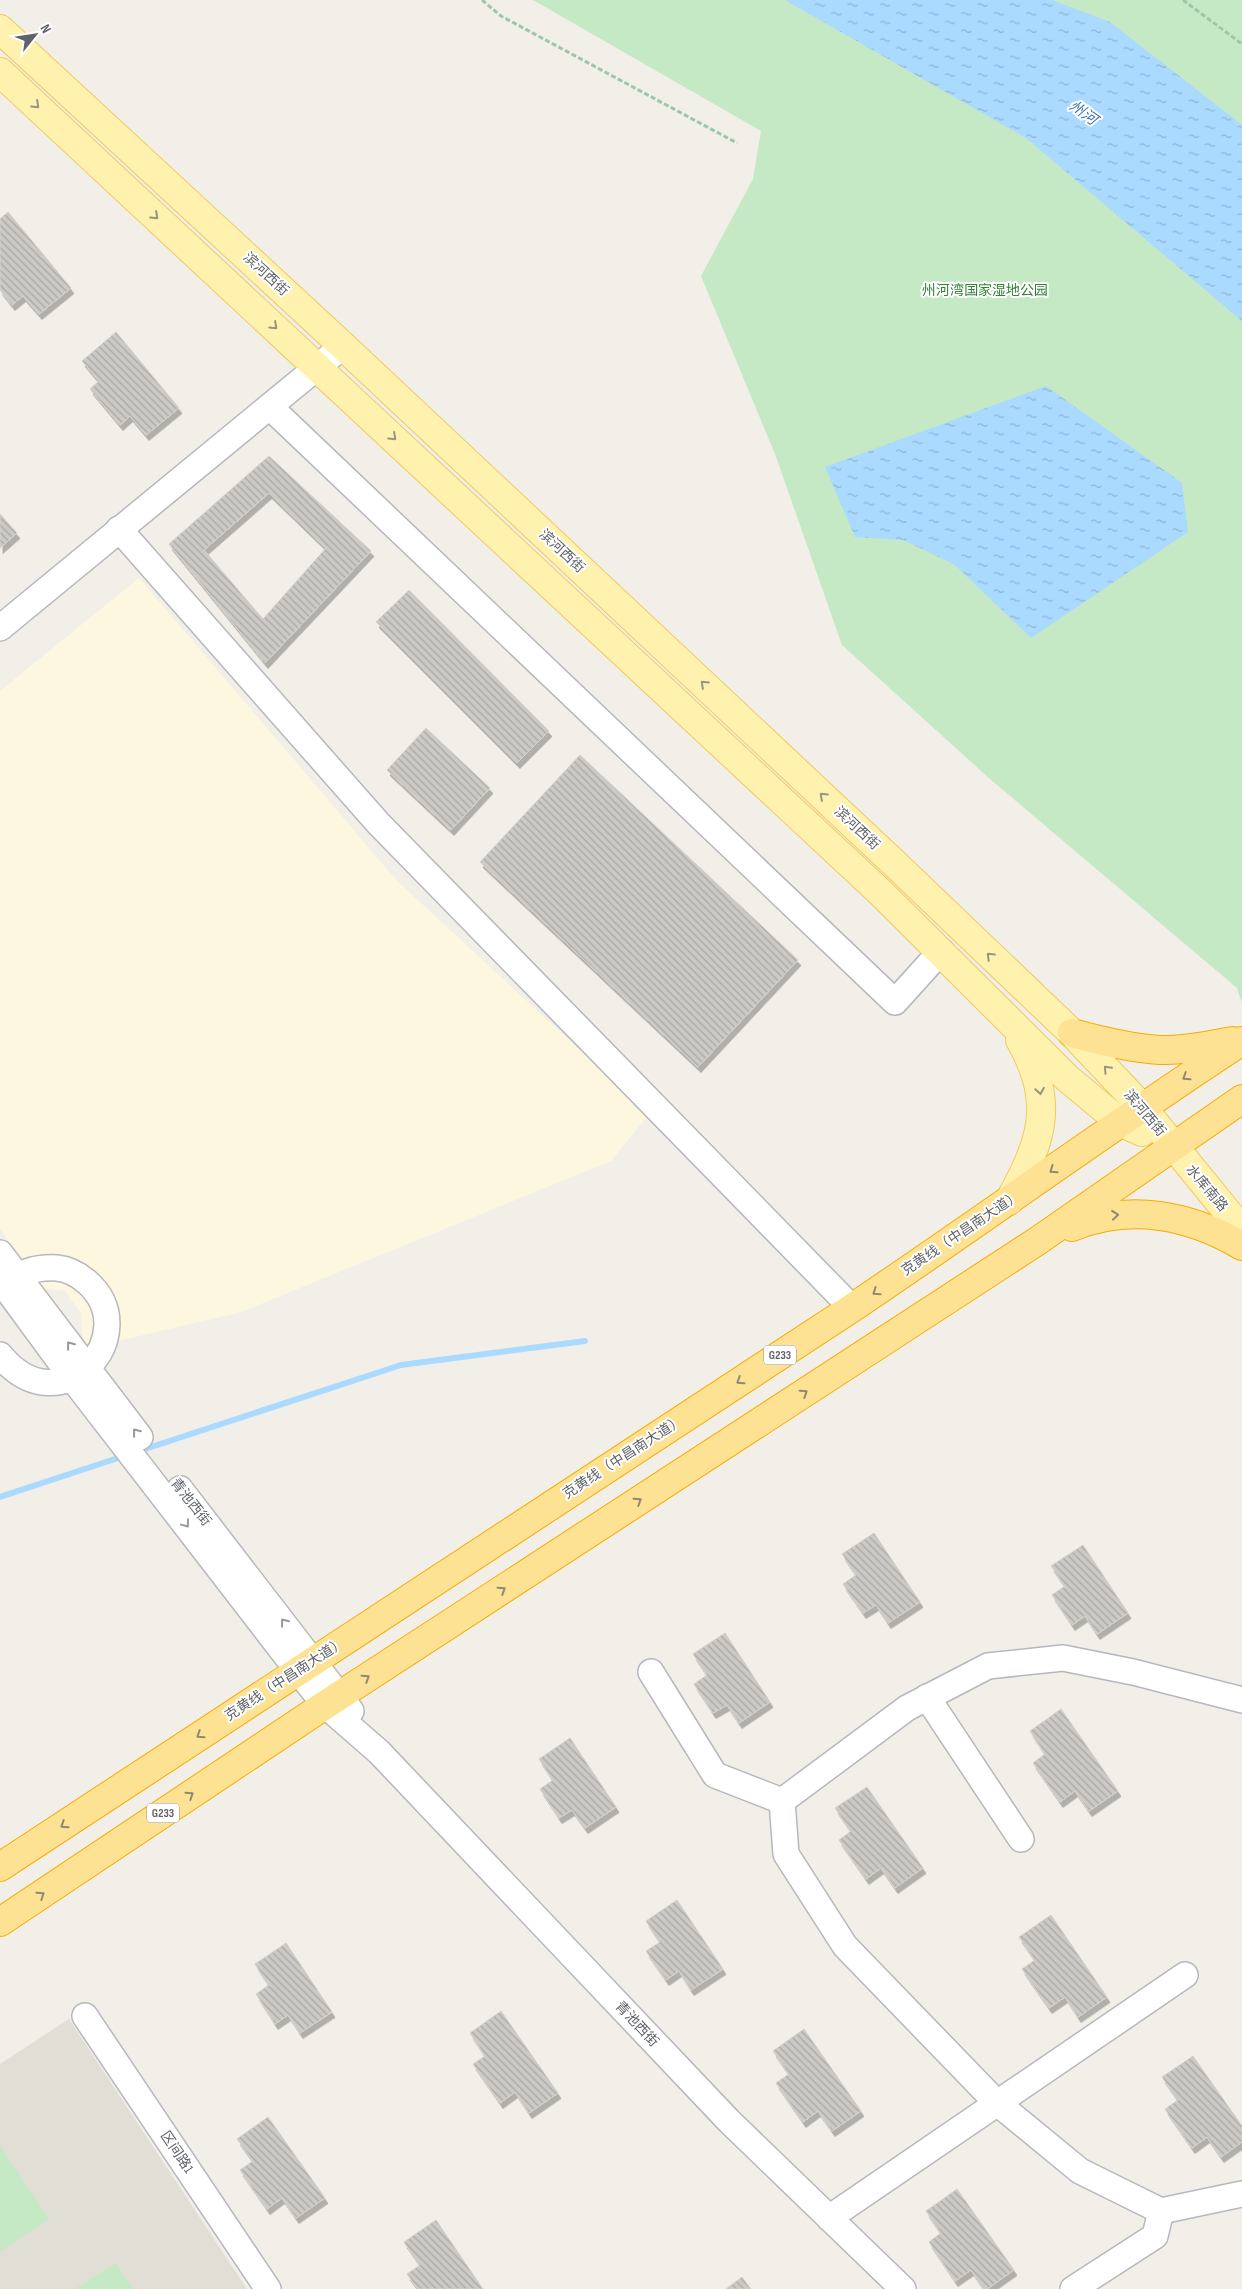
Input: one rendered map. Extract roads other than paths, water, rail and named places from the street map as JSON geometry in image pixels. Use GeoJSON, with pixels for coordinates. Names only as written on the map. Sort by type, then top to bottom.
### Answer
{"type":"FeatureCollection","features":[{"type":"Feature","properties":{"kind":"highway"},"geometry":{"type":"LineString","coordinates":[[1072,1033],[1115,1044],[1160,1050],[1184,1049],[1242,1040]]}},
{"type":"Feature","properties":{"kind":"highway","name":"克黄线（中昌南大道）"},"geometry":{"type":"LineString","coordinates":[[0,1867],[852,1308],[1009,1201],[1131,1114],[1242,1040]]}},
{"type":"Feature","properties":{"kind":"highway","name":"G233"},"geometry":{"type":"LineString","coordinates":[[0,1922],[333,1700],[1036,1242],[1242,1099]]}},
{"type":"Feature","properties":{"kind":"highway"},"geometry":{"type":"LineString","coordinates":[[1036,1242],[1079,1224],[1106,1216],[1134,1214],[1164,1215],[1189,1221],[1211,1229],[1242,1246]]}},
{"type":"Feature","properties":{"kind":"main road","name":"滨河西街"},"geometry":{"type":"LineString","coordinates":[[0,29],[343,346],[887,856],[1072,1033],[1131,1114]]}},
{"type":"Feature","properties":{"kind":"main road","name":"滨河西街"},"geometry":{"type":"LineString","coordinates":[[0,72],[941,951],[1067,1078],[1131,1114],[1172,1147]]}},
{"type":"Feature","properties":{"kind":"main road"},"geometry":{"type":"LineString","coordinates":[[1005,1015],[1033,1064],[1038,1078],[1042,1101],[1040,1125],[1034,1150],[1009,1201]]}},
{"type":"Feature","properties":{"kind":"main road","name":"水库南路"},"geometry":{"type":"LineString","coordinates":[[1172,1147],[1242,1230]]}},
{"type":"Feature","properties":{"kind":"street"},"geometry":{"type":"LineString","coordinates":[[0,628],[119,529],[319,368],[343,346]]}},
{"type":"Feature","properties":{"kind":"street"},"geometry":{"type":"LineString","coordinates":[[270,406],[895,1002],[941,951]]}},
{"type":"Feature","properties":{"kind":"street"},"geometry":{"type":"LineString","coordinates":[[119,529],[378,823],[852,1308]]}},
{"type":"Feature","properties":{"kind":"street","name":"青池西街"},"geometry":{"type":"LineString","coordinates":[[0,1254],[6,1285],[80,1373],[333,1700],[379,1752],[729,2121],[903,2289]]}},
{"type":"Feature","properties":{"kind":"street"},"geometry":{"type":"LineString","coordinates":[[0,1355],[11,1368],[28,1379],[46,1383],[66,1380],[80,1373],[96,1359],[105,1342],[107,1323],[103,1305],[94,1288],[80,1276],[63,1268],[44,1267],[26,1272],[6,1285]]}},
{"type":"Feature","properties":{"kind":"street"},"geometry":{"type":"LineString","coordinates":[[782,1801],[907,1708],[988,1666],[1063,1658],[1133,1672],[1242,1700]]}},
{"type":"Feature","properties":{"kind":"street"},"geometry":{"type":"LineString","coordinates":[[651,1672],[715,1775],[782,1801]]}},
{"type":"Feature","properties":{"kind":"street"},"geometry":{"type":"LineString","coordinates":[[927,1697],[1020,1839]]}},
{"type":"Feature","properties":{"kind":"street"},"geometry":{"type":"LineString","coordinates":[[782,1801],[786,1854],[845,1946],[996,2102],[1080,2171],[1161,2211],[1242,2194]]}},
{"type":"Feature","properties":{"kind":"street"},"geometry":{"type":"LineString","coordinates":[[829,2218],[996,2102],[1185,1975]]}},
{"type":"Feature","properties":{"kind":"street","name":"区间路1"},"geometry":{"type":"LineString","coordinates":[[86,2016],[268,2289]]}},
{"type":"Feature","properties":{"kind":"street"},"geometry":{"type":"LineString","coordinates":[[1073,2289],[1155,2236],[1161,2211]]}},
{"type":"Feature","properties":{"kind":"water","name":"州河"},"geometry":{"type":"Polygon","coordinates":[[[785,0],[1052,0],[1110,22],[1242,125],[1242,321],[1026,138],[785,0]]]}},
{"type":"Feature","properties":{"kind":"water"},"geometry":{"type":"Polygon","coordinates":[[[1046,386],[1182,483],[1188,532],[1031,638],[955,565],[903,540],[855,537],[825,467],[1046,386]]]}},
{"type":"Feature","properties":{"kind":"waterway"},"geometry":{"type":"LineString","coordinates":[[136,1452],[401,1365],[585,1341]]}},
{"type":"Feature","properties":{"kind":"waterway"},"geometry":{"type":"LineString","coordinates":[[0,1497],[124,1456]]}},
{"type":"Feature","properties":{"kind":"park label","name":"州河湾国家湿地公园"},"geometry":{"type":"Point","coordinates":[985,290]}}]}
